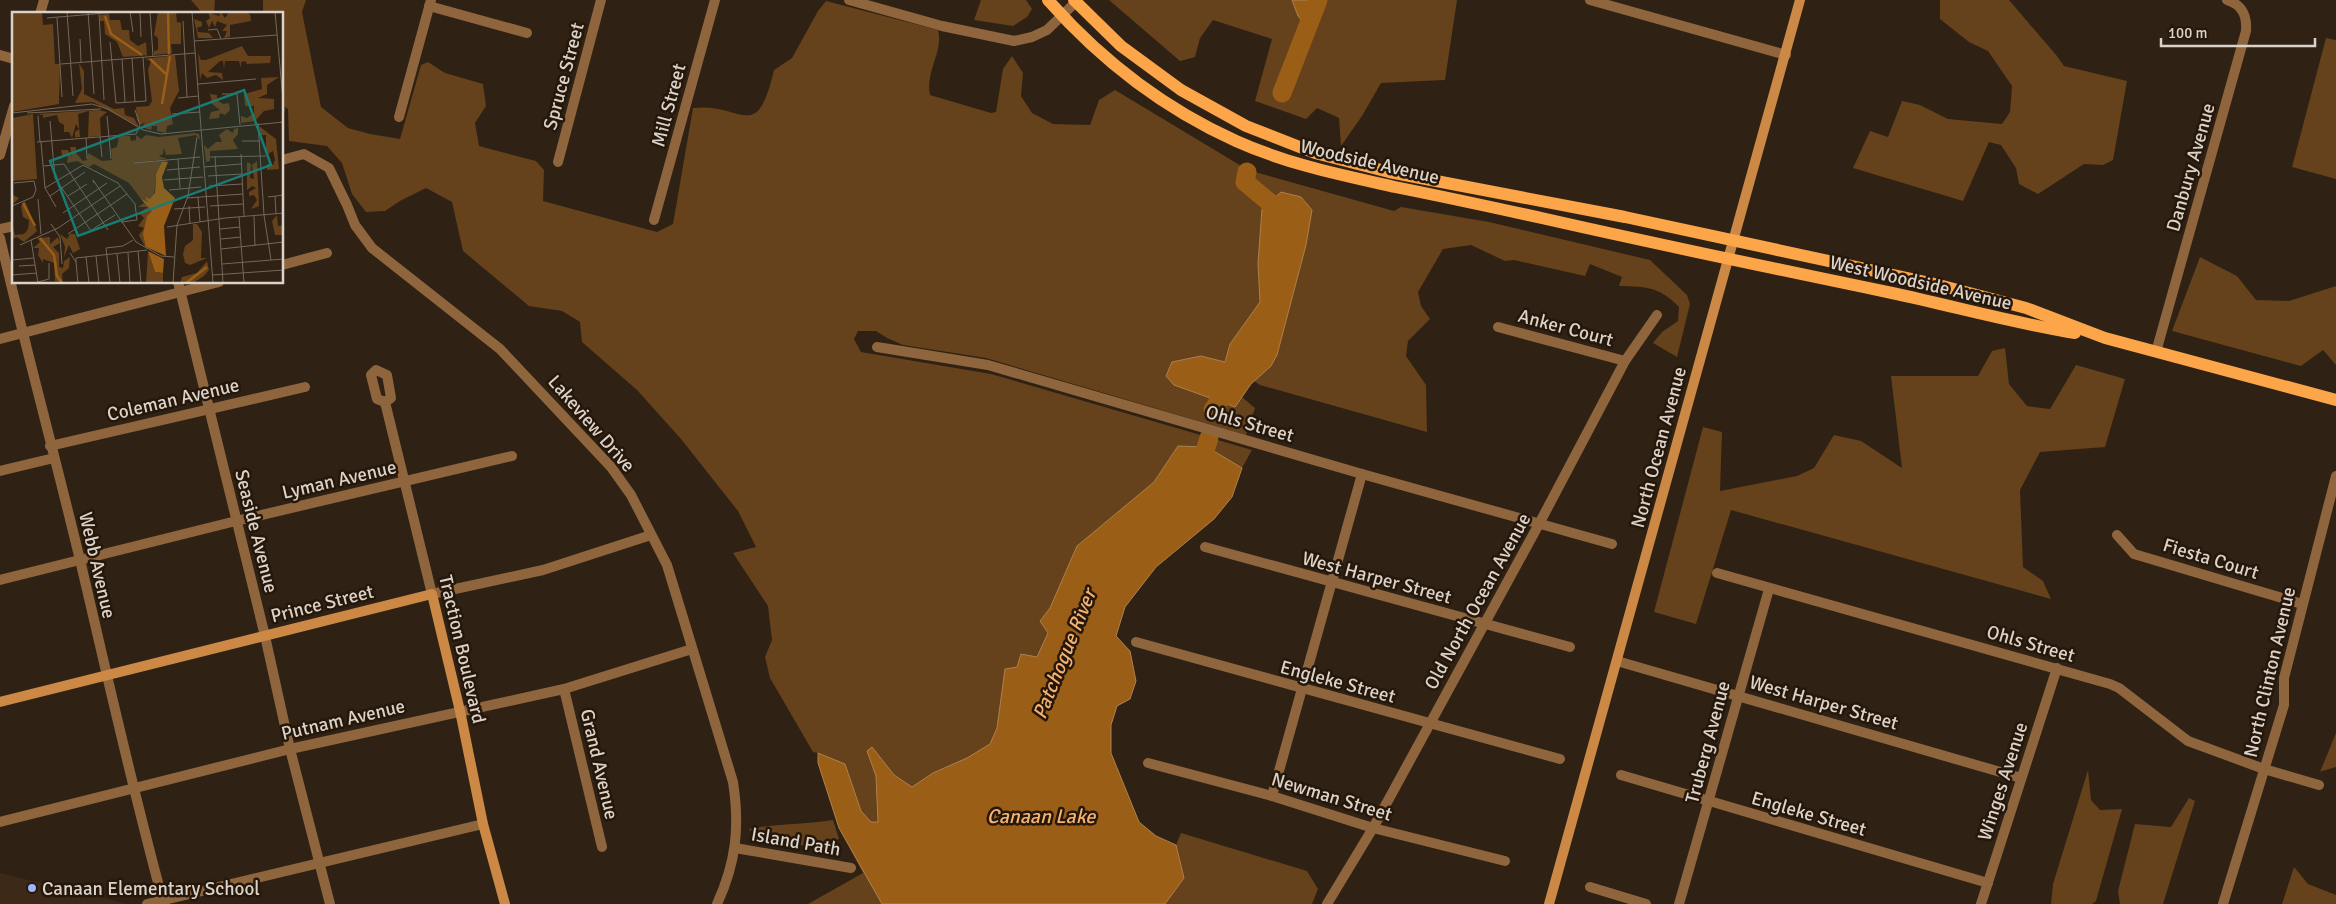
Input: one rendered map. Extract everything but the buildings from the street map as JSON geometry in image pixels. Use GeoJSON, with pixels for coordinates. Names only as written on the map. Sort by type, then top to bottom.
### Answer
{"type":"FeatureCollection","features":[{"type":"Feature","properties":{"kind":"main road","name":"Woodside Avenue"},"geometry":{"type":"LineString","coordinates":[[1048,0],[1072,6],[1166,80],[1222,114],[1281,141],[1334,159],[1370,168],[1580,208],[1734,240]]}},
{"type":"Feature","properties":{"kind":"main road","name":"North Ocean Avenue"},"geometry":{"type":"LineString","coordinates":[[1549,904],[1800,0]]}},
{"type":"Feature","properties":{"kind":"main road","name":"Woodside Avenue"},"geometry":{"type":"LineString","coordinates":[[1072,6],[1109,61],[1154,95],[1219,133],[1271,155],[1345,176],[1729,259]]}},
{"type":"Feature","properties":{"kind":"main road","name":"West Woodside Avenue"},"geometry":{"type":"LineString","coordinates":[[1734,240],[1953,289],[2026,308],[2105,338],[2336,400]]}},
{"type":"Feature","properties":{"kind":"main road","name":"West Woodside Avenue"},"geometry":{"type":"LineString","coordinates":[[1729,259],[1931,302],[2022,324],[2105,338]]}},
{"type":"Feature","properties":{"kind":"main road","name":"Prince Street"},"geometry":{"type":"LineString","coordinates":[[0,702],[432,594]]}},
{"type":"Feature","properties":{"kind":"main road","name":"Traction Boulevard"},"geometry":{"type":"LineString","coordinates":[[432,594],[460,711],[483,824],[505,904]]}},
{"type":"Feature","properties":{"kind":"street","name":"Spruce Street"},"geometry":{"type":"LineString","coordinates":[[558,162],[601,0]]}},
{"type":"Feature","properties":{"kind":"street","name":"Mill Street"},"geometry":{"type":"LineString","coordinates":[[654,220],[715,0]]}},
{"type":"Feature","properties":{"kind":"street"},"geometry":{"type":"LineString","coordinates":[[850,0],[1004,41],[1032,37],[1048,30],[1072,6]]}},
{"type":"Feature","properties":{"kind":"street"},"geometry":{"type":"LineString","coordinates":[[1590,0],[1786,55]]}},
{"type":"Feature","properties":{"kind":"street","name":"Danbury Avenue"},"geometry":{"type":"LineString","coordinates":[[2156,352],[2246,31],[2246,16],[2236,3],[2227,0]]}},
{"type":"Feature","properties":{"kind":"street"},"geometry":{"type":"LineString","coordinates":[[399,117],[430,3],[527,33]]}},
{"type":"Feature","properties":{"kind":"street"},"geometry":{"type":"LineString","coordinates":[[0,155],[12,113]]}},
{"type":"Feature","properties":{"kind":"street","name":"Lakeview Drive"},"geometry":{"type":"LineString","coordinates":[[284,159],[304,154],[329,168],[348,205],[355,225],[372,248],[500,349],[611,467],[630,495],[667,565],[732,782],[737,809],[735,848],[725,887],[717,904]]}},
{"type":"Feature","properties":{"kind":"street","name":"Webb Avenue"},"geometry":{"type":"LineString","coordinates":[[0,238],[22,334],[80,560],[132,788],[163,901]]}},
{"type":"Feature","properties":{"kind":"street"},"geometry":{"type":"LineString","coordinates":[[284,264],[327,253]]}},
{"type":"Feature","properties":{"kind":"street"},"geometry":{"type":"LineString","coordinates":[[0,339],[179,288],[206,284]]}},
{"type":"Feature","properties":{"kind":"street","name":"Seaside Avenue"},"geometry":{"type":"LineString","coordinates":[[179,288],[265,636],[290,749],[330,904]]}},
{"type":"Feature","properties":{"kind":"street","name":"Old North Ocean Avenue"},"geometry":{"type":"LineString","coordinates":[[1327,904],[1373,828],[1483,624],[1540,524],[1625,361],[1658,315]]}},
{"type":"Feature","properties":{"kind":"street","name":"Anker Court"},"geometry":{"type":"LineString","coordinates":[[1498,327],[1625,361]]}},
{"type":"Feature","properties":{"kind":"street","name":"Ohls Street"},"geometry":{"type":"LineString","coordinates":[[877,348],[988,365],[1362,474],[1612,544]]}},
{"type":"Feature","properties":{"kind":"street","name":"Coleman Avenue"},"geometry":{"type":"LineString","coordinates":[[50,446],[305,387]]}},
{"type":"Feature","properties":{"kind":"street","name":"Traction Boulevard"},"geometry":{"type":"LineString","coordinates":[[385,402],[432,594]]}},
{"type":"Feature","properties":{"kind":"street","name":"Lyman Avenue"},"geometry":{"type":"LineString","coordinates":[[0,580],[236,521],[512,456]]}},
{"type":"Feature","properties":{"kind":"street"},"geometry":{"type":"LineString","coordinates":[[0,471],[54,458]]}},
{"type":"Feature","properties":{"kind":"street"},"geometry":{"type":"LineString","coordinates":[[1272,796],[1362,474]]}},
{"type":"Feature","properties":{"kind":"street","name":"North Clinton Avenue"},"geometry":{"type":"LineString","coordinates":[[2223,904],[2284,705],[2284,678],[2336,476]]}},
{"type":"Feature","properties":{"kind":"street","name":"Prince Street"},"geometry":{"type":"LineString","coordinates":[[432,594],[543,570],[651,535]]}},
{"type":"Feature","properties":{"kind":"street","name":"Fiesta Court"},"geometry":{"type":"LineString","coordinates":[[2117,535],[2134,554],[2302,604]]}},
{"type":"Feature","properties":{"kind":"street","name":"West Harper Street"},"geometry":{"type":"LineString","coordinates":[[1205,547],[1570,647]]}},
{"type":"Feature","properties":{"kind":"street","name":"Ohls Street"},"geometry":{"type":"LineString","coordinates":[[1718,573],[2057,668],[2119,688],[2188,741],[2264,769],[2319,784]]}},
{"type":"Feature","properties":{"kind":"street","name":"Truberg Avenue"},"geometry":{"type":"LineString","coordinates":[[1679,904],[1709,802],[1737,695],[1770,589]]}},
{"type":"Feature","properties":{"kind":"street","name":"Engleke Street"},"geometry":{"type":"LineString","coordinates":[[1136,642],[1303,690],[1560,759]]}},
{"type":"Feature","properties":{"kind":"street","name":"Putnam Avenue"},"geometry":{"type":"LineString","coordinates":[[0,822],[290,749],[564,688],[692,649]]}},
{"type":"Feature","properties":{"kind":"street","name":"West Harper Street"},"geometry":{"type":"LineString","coordinates":[[1617,661],[2021,778]]}},
{"type":"Feature","properties":{"kind":"street","name":"Winges Avenue"},"geometry":{"type":"LineString","coordinates":[[1982,904],[2057,668]]}},
{"type":"Feature","properties":{"kind":"street","name":"Grand Avenue"},"geometry":{"type":"LineString","coordinates":[[564,688],[602,847]]}},
{"type":"Feature","properties":{"kind":"street","name":"Newman Street"},"geometry":{"type":"LineString","coordinates":[[1148,763],[1272,796],[1373,828],[1505,861]]}},
{"type":"Feature","properties":{"kind":"street","name":"Engleke Street"},"geometry":{"type":"LineString","coordinates":[[1622,776],[1988,883]]}},
{"type":"Feature","properties":{"kind":"street"},"geometry":{"type":"LineString","coordinates":[[147,904],[483,824]]}},
{"type":"Feature","properties":{"kind":"street","name":"Island Path"},"geometry":{"type":"LineString","coordinates":[[735,848],[851,868]]}},
{"type":"Feature","properties":{"kind":"street"},"geometry":{"type":"LineString","coordinates":[[1590,887],[1646,904]]}},
{"type":"Feature","properties":{"kind":"shaded area"},"geometry":{"type":"Polygon","coordinates":[[[191,0],[215,0],[214,12],[201,12],[191,0]]]}},
{"type":"Feature","properties":{"kind":"shaded area"},"geometry":{"type":"Polygon","coordinates":[[[263,0],[306,0],[302,12],[321,107],[348,128],[400,139],[421,65],[428,62],[445,73],[483,84],[486,106],[475,123],[479,146],[536,161],[544,170],[543,201],[657,232],[673,224],[693,108],[710,108],[746,115],[754,114],[761,107],[774,70],[792,58],[818,11],[826,1],[938,30],[939,46],[930,78],[930,95],[991,113],[996,112],[1003,69],[1012,56],[1023,73],[1021,96],[1032,113],[1053,124],[1090,125],[1099,100],[1115,90],[1248,170],[1394,211],[1401,207],[1489,222],[1650,260],[1687,295],[1690,304],[1677,357],[1653,343],[1662,332],[1678,321],[1679,307],[1658,291],[1619,286],[1622,277],[1590,264],[1585,276],[1514,260],[1505,261],[1471,245],[1443,249],[1418,292],[1421,306],[1430,319],[1408,341],[1406,356],[1426,385],[1427,432],[1260,385],[1254,381],[1271,366],[1277,355],[1306,245],[1312,210],[1301,197],[1262,209],[1258,263],[1260,302],[1230,344],[1225,362],[1201,356],[1173,362],[1166,376],[1234,407],[1242,397],[1255,408],[1246,435],[986,358],[903,345],[876,331],[858,331],[854,339],[861,352],[991,374],[1252,450],[1242,468],[1207,447],[1178,446],[1154,482],[1077,546],[1050,608],[1040,621],[1048,633],[937,904],[808,904],[863,873],[839,828],[818,763],[818,753],[813,752],[770,678],[765,657],[772,640],[768,606],[733,553],[756,547],[738,511],[681,439],[637,390],[582,342],[580,322],[562,311],[529,306],[463,251],[452,202],[426,188],[385,211],[366,212],[352,194],[342,163],[327,146],[289,141],[288,109],[284,107],[284,12],[263,12],[263,0]]]}},
{"type":"Feature","properties":{"kind":"shaded area"},"geometry":{"type":"Polygon","coordinates":[[[981,0],[1026,0],[1032,9],[1027,17],[1013,26],[974,20],[981,0]]]}},
{"type":"Feature","properties":{"kind":"shaded area"},"geometry":{"type":"Polygon","coordinates":[[[1109,0],[1292,0],[1307,27],[1325,0],[1457,0],[1445,80],[1381,83],[1362,116],[1341,146],[1339,118],[1317,108],[1306,119],[1255,101],[1272,39],[1213,20],[1200,38],[1195,57],[1180,61],[1109,0]]]}},
{"type":"Feature","properties":{"kind":"shaded area"},"geometry":{"type":"Polygon","coordinates":[[[1940,0],[2009,0],[2064,66],[2127,81],[2113,160],[2103,165],[2084,164],[2038,194],[2019,184],[2016,168],[2001,145],[1989,142],[1963,201],[1853,168],[1870,131],[1888,137],[1902,101],[1920,105],[1948,119],[2002,124],[2010,112],[2012,86],[1988,51],[1969,42],[1940,19],[1940,0]]]}},
{"type":"Feature","properties":{"kind":"shaded area"},"geometry":{"type":"Polygon","coordinates":[[[2326,38],[2336,40],[2336,179],[2292,167],[2326,38]]]}},
{"type":"Feature","properties":{"kind":"shaded area"},"geometry":{"type":"Polygon","coordinates":[[[2200,257],[2237,276],[2256,300],[2289,301],[2336,286],[2336,365],[2323,350],[2301,366],[2172,331],[2200,257]]]}},
{"type":"Feature","properties":{"kind":"shaded area"},"geometry":{"type":"Polygon","coordinates":[[[2005,348],[2009,384],[2027,406],[2050,409],[2076,365],[2125,379],[2105,447],[2040,452],[2020,490],[2023,567],[2043,581],[2051,599],[1731,510],[1696,624],[1654,612],[1703,427],[1722,432],[1720,491],[1797,476],[1814,468],[1834,435],[1861,441],[1902,468],[1891,376],[1978,376],[1992,351],[2005,348]]]}},
{"type":"Feature","properties":{"kind":"shaded area"},"geometry":{"type":"Polygon","coordinates":[[[2336,733],[2336,767],[2320,772],[2336,733]]]}},
{"type":"Feature","properties":{"kind":"shaded area"},"geometry":{"type":"Polygon","coordinates":[[[2088,770],[2091,800],[2100,810],[2122,809],[2096,901],[2092,904],[2051,904],[2053,884],[2088,770]]]}},
{"type":"Feature","properties":{"kind":"shaded area"},"geometry":{"type":"Polygon","coordinates":[[[2189,798],[2195,801],[2163,904],[2120,904],[2118,891],[2135,824],[2171,827],[2189,798]]]}},
{"type":"Feature","properties":{"kind":"shaded area"},"geometry":{"type":"Polygon","coordinates":[[[833,820],[839,839],[816,847],[758,840],[749,829],[812,823],[833,820]]]}},
{"type":"Feature","properties":{"kind":"shaded area"},"geometry":{"type":"Polygon","coordinates":[[[1181,833],[1307,871],[1318,889],[1312,904],[1165,904],[1184,878],[1176,845],[1181,833]]]}},
{"type":"Feature","properties":{"kind":"shaded area"},"geometry":{"type":"Polygon","coordinates":[[[2294,867],[2308,884],[2336,895],[2336,904],[2282,904],[2294,867]]]}},
{"type":"Feature","properties":{"kind":"shaded area","name":"Canaan Elementary School"},"geometry":{"type":"Polygon","coordinates":[[[0,873],[127,904],[0,904],[0,873]]]}},
{"type":"Feature","properties":{"kind":"water"},"geometry":{"type":"Polygon","coordinates":[[[1292,0],[1325,0],[1307,27],[1298,16],[1292,0]]]}},
{"type":"Feature","properties":{"kind":"water"},"geometry":{"type":"Polygon","coordinates":[[[1281,192],[1301,197],[1312,210],[1306,245],[1277,355],[1271,366],[1251,384],[1235,407],[1174,385],[1166,376],[1172,362],[1201,356],[1225,362],[1230,344],[1260,302],[1258,263],[1262,209],[1281,192]]]}},
{"type":"Feature","properties":{"kind":"water","name":"Canaan Lake"},"geometry":{"type":"Polygon","coordinates":[[[1178,446],[1207,447],[1242,468],[1232,497],[1214,519],[1156,567],[1125,607],[1116,636],[1130,651],[1136,681],[1130,699],[1117,706],[1111,725],[1111,753],[1139,822],[1156,836],[1176,845],[1184,878],[1165,904],[882,904],[839,828],[818,763],[818,753],[845,764],[861,811],[871,822],[878,822],[876,776],[867,751],[872,747],[894,775],[912,787],[933,773],[967,758],[990,744],[997,728],[1005,669],[1017,667],[1021,654],[1037,657],[1048,633],[1040,621],[1050,608],[1077,546],[1154,482],[1178,446]]]}},
{"type":"Feature","properties":{"kind":"waterway","name":"Patchogue River"},"geometry":{"type":"LineString","coordinates":[[1282,93],[1318,0]]}},
{"type":"Feature","properties":{"kind":"waterway","name":"Patchogue River"},"geometry":{"type":"LineString","coordinates":[[1247,172],[1245,182],[1281,212],[1280,222]]}},
{"type":"Feature","properties":{"kind":"waterway","name":"Patchogue River"},"geometry":{"type":"LineString","coordinates":[[1213,410],[1232,381]]}},
{"type":"Feature","properties":{"kind":"waterway","name":"Patchogue River"},"geometry":{"type":"LineString","coordinates":[[1199,470],[1209,438]]}},
{"type":"Feature","properties":{"kind":"place","name":"Canaan Elementary School"},"geometry":{"type":"Point","coordinates":[32,888]}}]}
